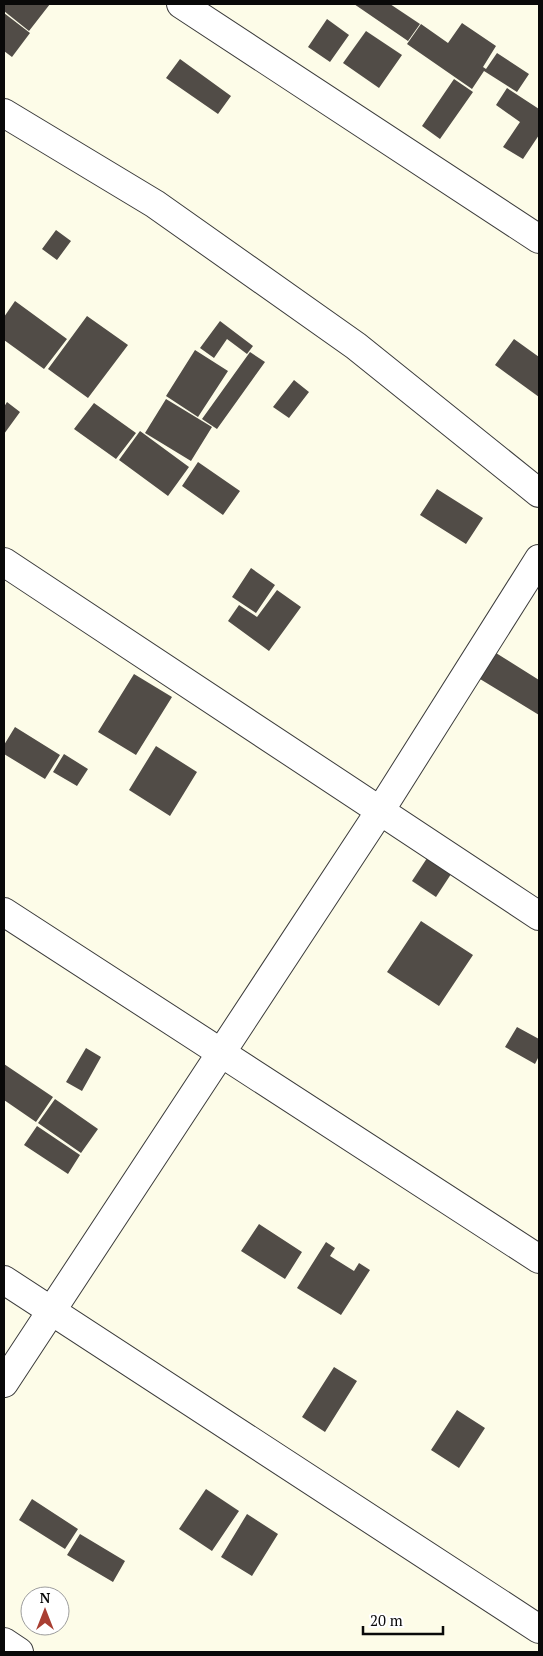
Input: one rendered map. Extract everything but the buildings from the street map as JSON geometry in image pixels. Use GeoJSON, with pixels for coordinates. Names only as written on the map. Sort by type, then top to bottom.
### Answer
{"type":"FeatureCollection","features":[{"type":"Feature","properties":{"kind":"street"},"geometry":{"type":"LineString","coordinates":[[181,4],[539,239]]}},
{"type":"Feature","properties":{"kind":"street"},"geometry":{"type":"LineString","coordinates":[[4,113],[155,204],[356,346],[539,493]]}},
{"type":"Feature","properties":{"kind":"street"},"geometry":{"type":"LineString","coordinates":[[4,1383],[380,811],[539,559]]}},
{"type":"Feature","properties":{"kind":"street"},"geometry":{"type":"LineString","coordinates":[[4,562],[539,916]]}},
{"type":"Feature","properties":{"kind":"street"},"geometry":{"type":"LineString","coordinates":[[4,912],[539,1259]]}},
{"type":"Feature","properties":{"kind":"street"},"geometry":{"type":"LineString","coordinates":[[4,1280],[539,1629]]}},
{"type":"Feature","properties":{"kind":"street"},"geometry":{"type":"LineString","coordinates":[[4,1642],[19,1652]]}}]}
